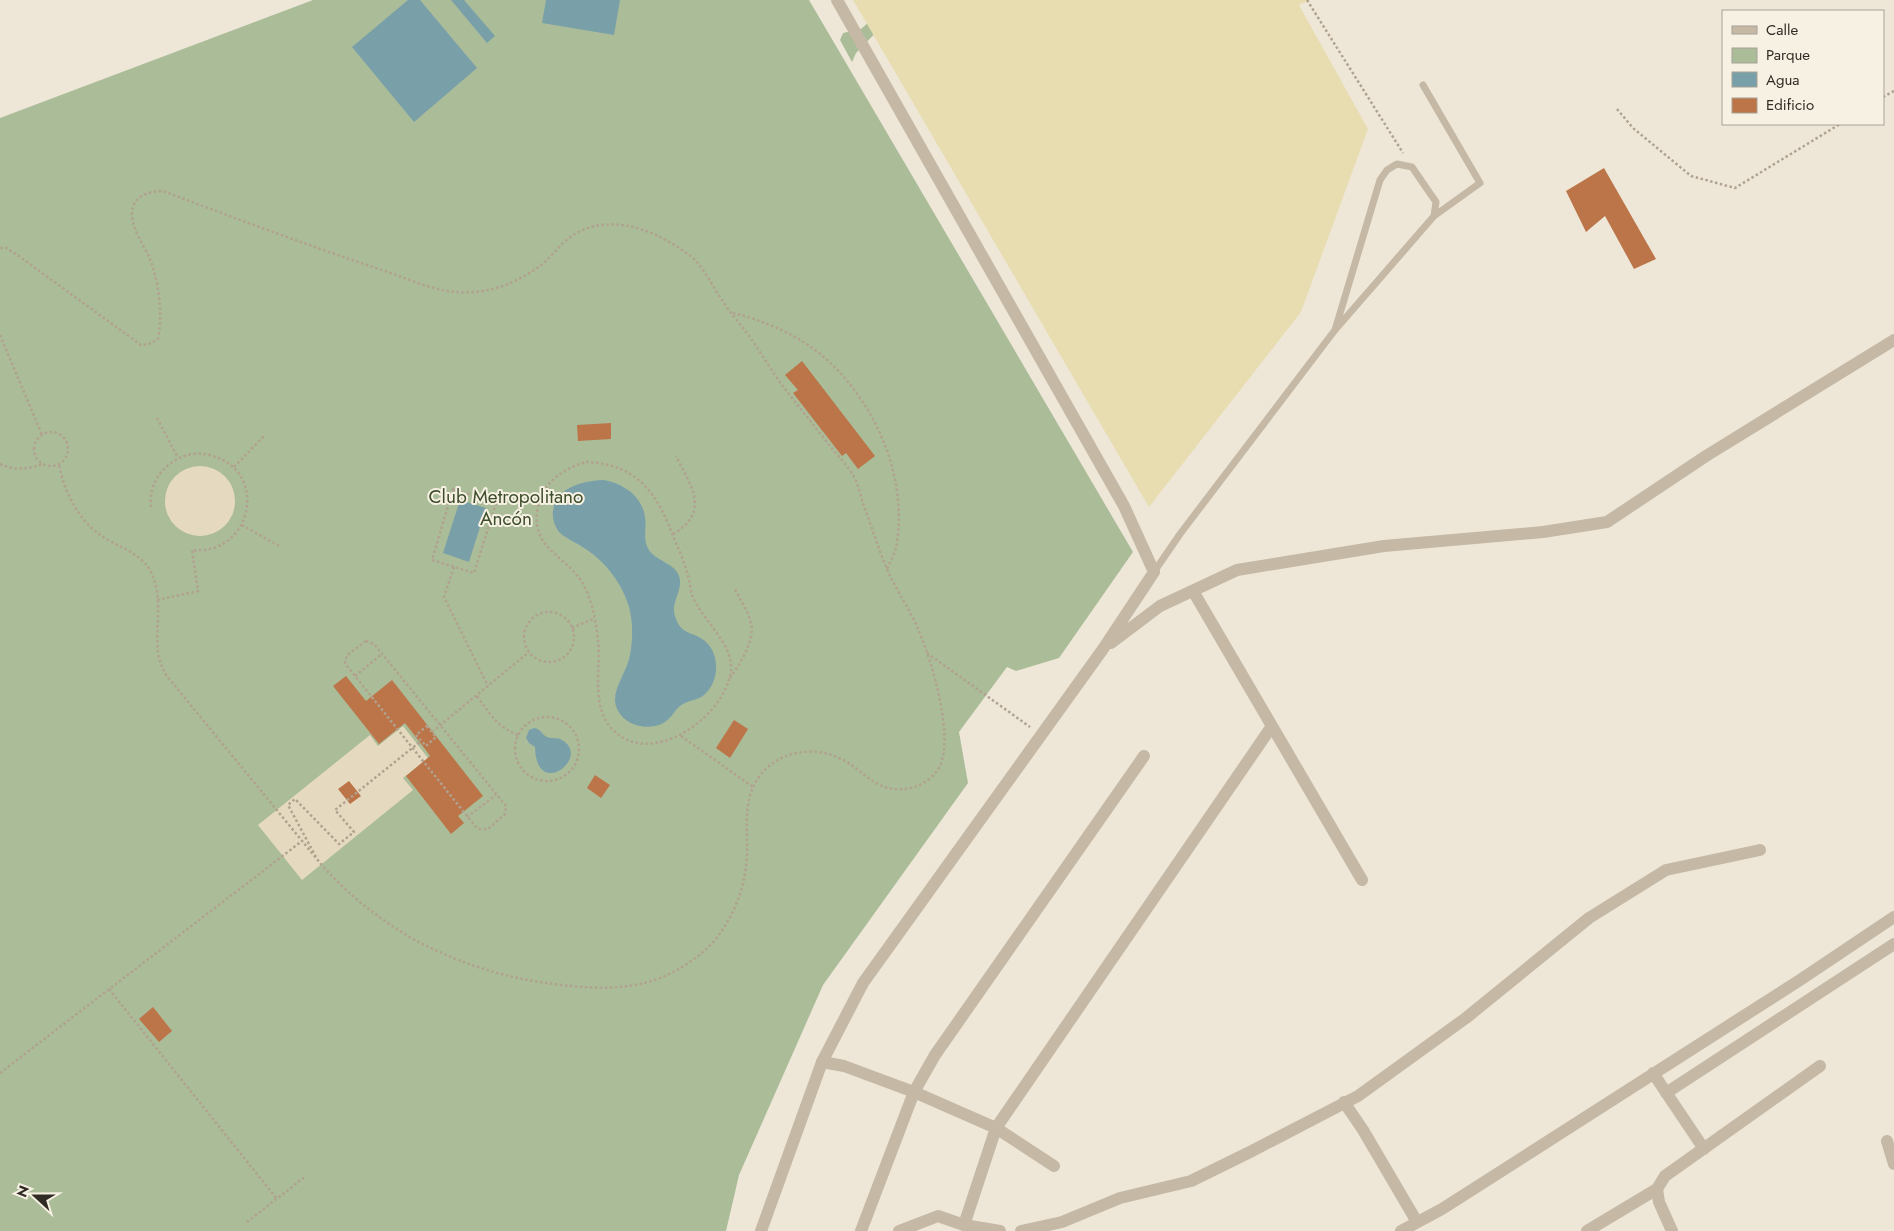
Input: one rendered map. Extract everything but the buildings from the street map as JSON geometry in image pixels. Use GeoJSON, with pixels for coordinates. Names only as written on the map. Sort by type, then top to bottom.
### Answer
{"type":"FeatureCollection","features":[{"type":"Feature","properties":{"kind":"street"},"geometry":{"type":"LineString","coordinates":[[761,1231],[822,1062],[863,984],[1103,650],[1154,572],[1124,506],[837,0]]}},
{"type":"Feature","properties":{"kind":"street"},"geometry":{"type":"LineString","coordinates":[[1103,650],[1160,606],[1237,570],[1384,546],[1543,532],[1607,522],[1706,456],[1894,340]]}},
{"type":"Feature","properties":{"kind":"street"},"geometry":{"type":"LineString","coordinates":[[1193,591],[1362,880]]}},
{"type":"Feature","properties":{"kind":"street"},"geometry":{"type":"LineString","coordinates":[[964,1225],[996,1128],[1272,726]]}},
{"type":"Feature","properties":{"kind":"street"},"geometry":{"type":"LineString","coordinates":[[862,1231],[914,1092],[935,1055],[1144,756]]}},
{"type":"Feature","properties":{"kind":"street"},"geometry":{"type":"LineString","coordinates":[[1021,1231],[1062,1222],[1120,1198],[1191,1181],[1358,1096],[1466,1018],[1589,918],[1666,870],[1760,850]]}},
{"type":"Feature","properties":{"kind":"street"},"geometry":{"type":"LineString","coordinates":[[1401,1231],[1442,1209],[1800,980],[1894,917]]}},
{"type":"Feature","properties":{"kind":"street"},"geometry":{"type":"LineString","coordinates":[[1666,1092],[1894,944]]}},
{"type":"Feature","properties":{"kind":"street"},"geometry":{"type":"LineString","coordinates":[[822,1062],[844,1066],[914,1092],[996,1128],[1054,1166]]}},
{"type":"Feature","properties":{"kind":"street"},"geometry":{"type":"LineString","coordinates":[[1588,1231],[1657,1189],[1665,1176],[1820,1066]]}},
{"type":"Feature","properties":{"kind":"street"},"geometry":{"type":"LineString","coordinates":[[1653,1073],[1704,1149]]}},
{"type":"Feature","properties":{"kind":"street"},"geometry":{"type":"LineString","coordinates":[[1344,1102],[1363,1130],[1417,1222]]}},
{"type":"Feature","properties":{"kind":"street"},"geometry":{"type":"LineString","coordinates":[[1887,1141],[1894,1164]]}},
{"type":"Feature","properties":{"kind":"street"},"geometry":{"type":"LineString","coordinates":[[1657,1189],[1659,1202],[1672,1231]]}},
{"type":"Feature","properties":{"kind":"street"},"geometry":{"type":"LineString","coordinates":[[899,1231],[938,1216],[964,1225],[1000,1231]]}},
{"type":"Feature","properties":{"kind":"lane"},"geometry":{"type":"LineString","coordinates":[[1154,572],[1180,534],[1336,330],[1434,216],[1480,183],[1423,85]]}},
{"type":"Feature","properties":{"kind":"lane"},"geometry":{"type":"LineString","coordinates":[[1336,330],[1380,180],[1387,170],[1397,164],[1412,167],[1436,202],[1434,216]]}},
{"type":"Feature","properties":{"kind":"path"},"geometry":{"type":"LineString","coordinates":[[1307,0],[1412,167]]}},
{"type":"Feature","properties":{"kind":"path"},"geometry":{"type":"LineString","coordinates":[[1617,109],[1633,128],[1690,176],[1735,188],[1838,125]]}},
{"type":"Feature","properties":{"kind":"path"},"geometry":{"type":"LineString","coordinates":[[0,248],[6,248],[16,254],[141,345],[149,344],[158,339],[160,326],[157,290],[150,260],[132,219],[135,203],[140,197],[150,191],[163,191],[351,260],[432,288],[455,292],[476,292],[504,286],[522,278],[543,263],[575,233],[603,224],[628,225],[652,233],[675,245],[695,260],[778,380],[853,475],[887,569],[919,630],[934,676],[944,722],[945,748],[938,769],[926,783],[910,788],[890,789],[875,783],[842,759],[820,751],[795,753],[777,760],[761,773],[750,793],[745,818],[747,853],[744,882],[731,915],[722,932],[705,951],[668,976],[640,985],[612,989],[587,988],[532,982],[472,966],[425,945],[391,925],[337,883],[319,862],[166,675],[158,656],[155,584],[143,561],[95,531],[81,516],[63,482],[59,465]]}},
{"type":"Feature","properties":{"kind":"path"},"geometry":{"type":"LineString","coordinates":[[732,313],[749,317],[790,334],[824,357],[843,376],[876,424],[889,460],[897,502],[896,549],[887,569]]}},
{"type":"Feature","properties":{"kind":"path"},"geometry":{"type":"LineString","coordinates":[[0,335],[42,435]]}},
{"type":"Feature","properties":{"kind":"path"},"geometry":{"type":"LineString","coordinates":[[157,418],[178,458]]}},
{"type":"Feature","properties":{"kind":"path"},"geometry":{"type":"LineString","coordinates":[[52,432],[63,436],[66,440],[67,457],[59,465],[48,466],[38,461],[34,450],[38,439],[42,435],[52,432]]}},
{"type":"Feature","properties":{"kind":"path"},"geometry":{"type":"LineString","coordinates":[[234,467],[264,436]]}},
{"type":"Feature","properties":{"kind":"path"},"geometry":{"type":"LineString","coordinates":[[151,507],[150,499],[154,483],[163,469],[178,458],[190,454],[206,453],[221,458],[234,467],[243,480],[248,495],[247,510],[242,525],[233,538],[219,547],[202,551],[192,550],[198,591],[157,600]]}},
{"type":"Feature","properties":{"kind":"path"},"geometry":{"type":"LineString","coordinates":[[673,534],[688,524],[697,502],[676,456]]}},
{"type":"Feature","properties":{"kind":"path"},"geometry":{"type":"LineString","coordinates":[[586,462],[604,463],[626,471],[645,484],[654,496],[673,534],[688,575],[692,595],[727,651],[731,669],[727,688],[718,702],[681,736],[670,740],[643,743],[620,735],[612,728],[603,715],[600,703],[598,640],[595,618],[588,595],[582,581],[544,543],[537,531],[537,511],[541,497],[558,474],[586,462]]}},
{"type":"Feature","properties":{"kind":"path"},"geometry":{"type":"LineString","coordinates":[[0,464],[12,469],[22,469],[43,464]]}},
{"type":"Feature","properties":{"kind":"path"},"geometry":{"type":"LineString","coordinates":[[453,489],[496,503],[474,573],[455,566],[432,560],[453,489]]}},
{"type":"Feature","properties":{"kind":"path"},"geometry":{"type":"LineString","coordinates":[[242,525],[279,546]]}},
{"type":"Feature","properties":{"kind":"path"},"geometry":{"type":"LineString","coordinates":[[455,566],[444,597],[488,686]]}},
{"type":"Feature","properties":{"kind":"path"},"geometry":{"type":"LineString","coordinates":[[729,679],[743,658],[751,635],[752,625],[735,588]]}},
{"type":"Feature","properties":{"kind":"path"},"geometry":{"type":"LineString","coordinates":[[546,612],[562,616],[572,628],[573,644],[569,652],[556,662],[540,661],[529,652],[524,643],[526,626],[538,615],[546,612]]}},
{"type":"Feature","properties":{"kind":"path"},"geometry":{"type":"LineString","coordinates":[[572,628],[595,618]]}},
{"type":"Feature","properties":{"kind":"path"},"geometry":{"type":"LineString","coordinates":[[366,641],[374,644],[506,806],[502,818],[488,829],[480,829],[475,826],[355,676],[345,662],[348,654],[366,641]]}},
{"type":"Feature","properties":{"kind":"path"},"geometry":{"type":"LineString","coordinates":[[432,732],[529,652]]}},
{"type":"Feature","properties":{"kind":"path"},"geometry":{"type":"LineString","coordinates":[[926,652],[1041,735]]}},
{"type":"Feature","properties":{"kind":"path"},"geometry":{"type":"LineString","coordinates":[[355,676],[382,654]]}},
{"type":"Feature","properties":{"kind":"path"},"geometry":{"type":"LineString","coordinates":[[477,695],[497,724],[518,736]]}},
{"type":"Feature","properties":{"kind":"path"},"geometry":{"type":"LineString","coordinates":[[550,717],[560,720],[575,733],[579,753],[576,763],[570,772],[562,778],[551,782],[529,777],[521,770],[516,760],[514,748],[518,736],[522,728],[530,721],[550,717]]}},
{"type":"Feature","properties":{"kind":"path"},"geometry":{"type":"LineString","coordinates":[[427,726],[432,732],[436,738],[426,746],[416,735],[427,726]]}},
{"type":"Feature","properties":{"kind":"path"},"geometry":{"type":"LineString","coordinates":[[681,736],[753,787]]}},
{"type":"Feature","properties":{"kind":"path"},"geometry":{"type":"LineString","coordinates":[[319,862],[288,805],[295,799],[339,844],[354,832],[335,810],[421,741]]}},
{"type":"Feature","properties":{"kind":"path"},"geometry":{"type":"LineString","coordinates":[[467,817],[496,794]]}},
{"type":"Feature","properties":{"kind":"path"},"geometry":{"type":"LineString","coordinates":[[0,1072],[302,841]]}},
{"type":"Feature","properties":{"kind":"path"},"geometry":{"type":"LineString","coordinates":[[109,989],[277,1199]]}},
{"type":"Feature","properties":{"kind":"path"},"geometry":{"type":"LineString","coordinates":[[247,1222],[306,1176]]}},
{"type":"Feature","properties":{"kind":"green space","name":"Club Metropolitano Ancón"},"geometry":{"type":"Polygon","coordinates":[[[313,0],[809,0],[1133,552],[1059,658],[1016,671],[1007,667],[959,732],[968,783],[823,985],[739,1175],[726,1231],[0,1231],[0,118],[313,0]]]}},
{"type":"Feature","properties":{"kind":"green space"},"geometry":{"type":"Polygon","coordinates":[[[888,5],[889,19],[856,53],[852,62],[840,40],[843,33],[861,29],[888,5]]]}},
{"type":"Feature","properties":{"kind":"sand"},"geometry":{"type":"Polygon","coordinates":[[[853,0],[1310,0],[1299,5],[1368,129],[1301,312],[1149,507],[853,0]]]}},
{"type":"Feature","properties":{"kind":"shaded area"},"geometry":{"type":"Polygon","coordinates":[[[200,466],[219,472],[229,482],[235,501],[229,520],[219,530],[200,536],[181,530],[171,520],[165,501],[171,482],[181,472],[200,466]]]}},
{"type":"Feature","properties":{"kind":"shaded area"},"geometry":{"type":"Polygon","coordinates":[[[403,726],[428,758],[403,778],[413,790],[302,880],[258,825],[370,735],[378,746],[403,726]]]}},
{"type":"Feature","properties":{"kind":"water"},"geometry":{"type":"Polygon","coordinates":[[[408,0],[420,0],[477,68],[414,122],[352,47],[408,0]]]}},
{"type":"Feature","properties":{"kind":"water"},"geometry":{"type":"Polygon","coordinates":[[[451,0],[464,0],[495,36],[487,43],[451,0]]]}},
{"type":"Feature","properties":{"kind":"water"},"geometry":{"type":"Polygon","coordinates":[[[546,0],[620,0],[614,35],[542,23],[546,0]]]}},
{"type":"Feature","properties":{"kind":"water"},"geometry":{"type":"Polygon","coordinates":[[[603,480],[624,487],[640,502],[645,517],[645,538],[649,550],[656,557],[674,568],[679,576],[680,586],[674,606],[675,616],[684,630],[705,641],[714,654],[716,661],[715,676],[709,690],[699,698],[683,704],[669,719],[655,726],[647,727],[632,724],[619,712],[616,704],[615,696],[628,664],[632,637],[629,607],[622,589],[612,573],[599,559],[559,532],[553,519],[555,503],[565,491],[579,484],[603,480]]]}},
{"type":"Feature","properties":{"kind":"water"},"geometry":{"type":"Polygon","coordinates":[[[460,500],[486,508],[469,562],[443,553],[460,500]]]}},
{"type":"Feature","properties":{"kind":"water"},"geometry":{"type":"Polygon","coordinates":[[[534,728],[547,737],[562,740],[569,747],[571,756],[567,764],[560,770],[552,773],[544,771],[538,763],[535,747],[526,738],[529,730],[534,728]]]}}]}
